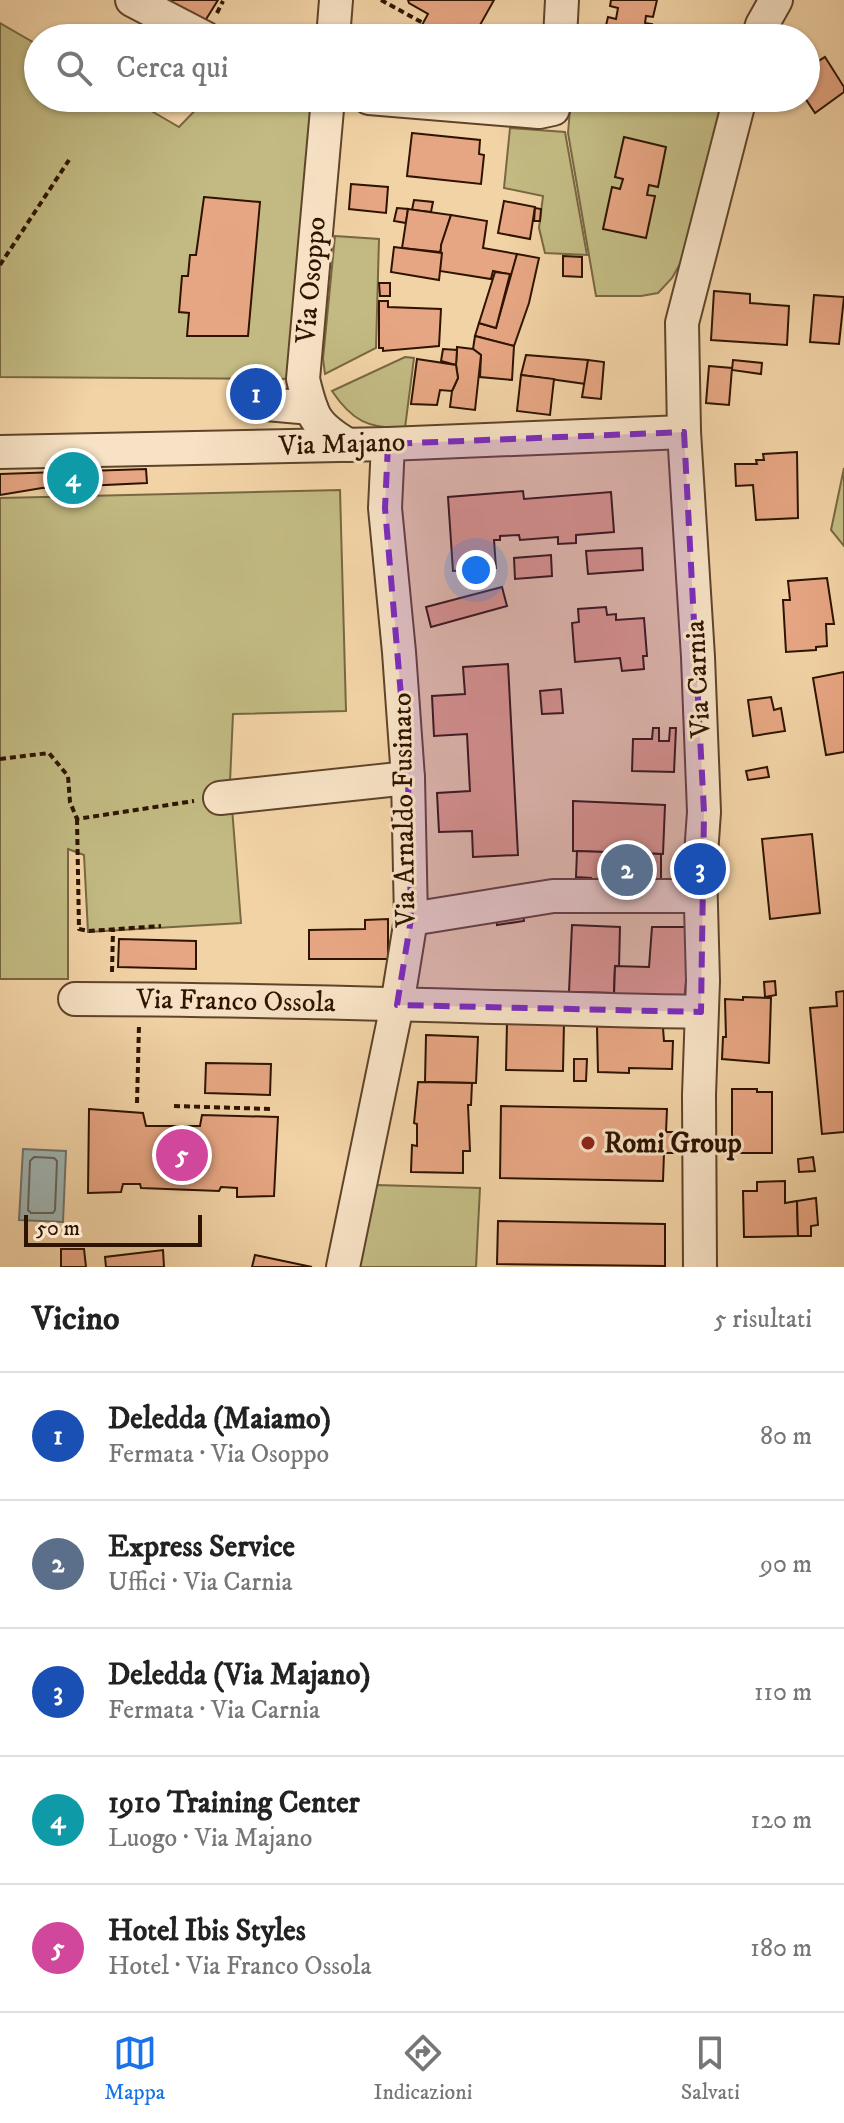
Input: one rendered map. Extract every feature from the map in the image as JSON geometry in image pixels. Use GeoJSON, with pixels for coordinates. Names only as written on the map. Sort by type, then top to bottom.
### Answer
{"type":"FeatureCollection","features":[{"type":"Feature","properties":{"kind":"street"},"geometry":{"type":"LineString","coordinates":[[132,0],[178,24]]}},
{"type":"Feature","properties":{"kind":"street"},"geometry":{"type":"LineString","coordinates":[[334,24],[336,0]]}},
{"type":"Feature","properties":{"kind":"street"},"geometry":{"type":"LineString","coordinates":[[561,24],[562,0]]}},
{"type":"Feature","properties":{"kind":"street","name":"Via Osoppo"},"geometry":{"type":"LineString","coordinates":[[327,112],[303,379],[311,408],[324,431],[348,445]]}},
{"type":"Feature","properties":{"kind":"street","name":"Via Carnia"},"geometry":{"type":"LineString","coordinates":[[700,1267],[699,1095],[703,981],[700,896],[704,812],[684,432],[682,323],[736,112]]}},
{"type":"Feature","properties":{"kind":"street"},"geometry":{"type":"LineString","coordinates":[[254,403],[311,408]]}},
{"type":"Feature","properties":{"kind":"street","name":"Via Majano"},"geometry":{"type":"LineString","coordinates":[[0,452],[388,444],[684,432]]}},
{"type":"Feature","properties":{"kind":"street","name":"Via Arnaldo Fusinato"},"geometry":{"type":"LineString","coordinates":[[343,1267],[397,1005],[411,919],[408,778],[385,508],[388,444]]}},
{"type":"Feature","properties":{"kind":"street"},"geometry":{"type":"LineString","coordinates":[[220,798],[408,778]]}},
{"type":"Feature","properties":{"kind":"street"},"geometry":{"type":"LineString","coordinates":[[411,919],[553,896],[700,896]]}},
{"type":"Feature","properties":{"kind":"street","name":"Via Franco Ossola"},"geometry":{"type":"LineString","coordinates":[[75,999],[323,1001],[701,1012]]}},
{"type":"Feature","properties":{"kind":"path"},"geometry":{"type":"LineString","coordinates":[[382,0],[423,23]]}},
{"type":"Feature","properties":{"kind":"path"},"geometry":{"type":"LineString","coordinates":[[0,265],[69,160]]}},
{"type":"Feature","properties":{"kind":"path"},"geometry":{"type":"LineString","coordinates":[[0,759],[49,753],[68,776],[70,802],[77,819],[79,929],[161,926]]}},
{"type":"Feature","properties":{"kind":"path"},"geometry":{"type":"LineString","coordinates":[[77,819],[220,798]]}},
{"type":"Feature","properties":{"kind":"path"},"geometry":{"type":"LineString","coordinates":[[113,930],[125,999],[137,1103]]}},
{"type":"Feature","properties":{"kind":"path"},"geometry":{"type":"LineString","coordinates":[[174,1106],[270,1109]]}},
{"type":"Feature","properties":{"kind":"highlighted area"},"geometry":{"type":"Polygon","coordinates":[[[684,432],[704,812],[701,1012],[397,1005],[411,919],[408,778],[385,508],[388,444],[684,432]]]}},
{"type":"Feature","properties":{"kind":"shaded area"},"geometry":{"type":"Polygon","coordinates":[[[0,23],[24,37],[24,112],[153,112],[179,127],[193,112],[327,112],[303,379],[0,377],[0,23]]]}},
{"type":"Feature","properties":{"kind":"shaded area"},"geometry":{"type":"Polygon","coordinates":[[[570,112],[721,112],[681,262],[658,293],[596,296],[568,133],[570,112]]]}},
{"type":"Feature","properties":{"kind":"shaded area"},"geometry":{"type":"Polygon","coordinates":[[[510,128],[565,132],[587,255],[545,253],[539,228],[543,196],[504,188],[510,128]]]}},
{"type":"Feature","properties":{"kind":"shaded area"},"geometry":{"type":"Polygon","coordinates":[[[335,236],[379,239],[376,348],[325,374],[323,359],[335,236]]]}},
{"type":"Feature","properties":{"kind":"shaded area"},"geometry":{"type":"Polygon","coordinates":[[[405,357],[414,358],[405,428],[381,427],[362,421],[347,410],[332,391],[405,357]]]}},
{"type":"Feature","properties":{"kind":"shaded area"},"geometry":{"type":"Polygon","coordinates":[[[844,468],[844,546],[831,530],[844,468]]]}},
{"type":"Feature","properties":{"kind":"shaded area"},"geometry":{"type":"Polygon","coordinates":[[[340,490],[346,711],[233,714],[230,782],[241,923],[88,932],[84,855],[68,849],[68,979],[0,979],[0,498],[340,490]]]}},
{"type":"Feature","properties":{"kind":"shaded area"},"geometry":{"type":"Polygon","coordinates":[[[376,1185],[480,1188],[476,1267],[359,1267],[376,1185]]]}},
{"type":"Feature","properties":{"kind":"water"},"geometry":{"type":"Polygon","coordinates":[[[23,1149],[66,1151],[63,1222],[19,1220],[23,1149]]]}},
{"type":"Feature","properties":{"kind":"building"},"geometry":{"type":"Polygon","coordinates":[[[166,0],[218,0],[205,21],[166,0]]]}},
{"type":"Feature","properties":{"kind":"building"},"geometry":{"type":"Polygon","coordinates":[[[408,0],[494,0],[481,24],[423,24],[428,14],[408,0]]]}},
{"type":"Feature","properties":{"kind":"building"},"geometry":{"type":"Polygon","coordinates":[[[611,0],[657,0],[653,17],[646,16],[645,23],[652,24],[606,24],[608,17],[616,19],[618,8],[610,6],[611,0]]]}},
{"type":"Feature","properties":{"kind":"building"},"geometry":{"type":"Polygon","coordinates":[[[825,57],[844,92],[820,109],[820,60],[825,57]]]}},
{"type":"Feature","properties":{"kind":"building"},"geometry":{"type":"Polygon","coordinates":[[[412,133],[480,140],[479,154],[484,155],[481,184],[407,176],[412,133]]]}},
{"type":"Feature","properties":{"kind":"building"},"geometry":{"type":"Polygon","coordinates":[[[624,137],[666,147],[658,187],[649,185],[647,195],[655,196],[646,238],[603,229],[612,187],[620,189],[623,179],[615,177],[624,137]]]}},
{"type":"Feature","properties":{"kind":"building"},"geometry":{"type":"Polygon","coordinates":[[[351,184],[388,187],[386,213],[349,209],[351,184]]]}},
{"type":"Feature","properties":{"kind":"building"},"geometry":{"type":"Polygon","coordinates":[[[204,197],[260,202],[248,336],[187,336],[189,313],[179,312],[182,276],[188,276],[190,255],[196,255],[204,197]]]}},
{"type":"Feature","properties":{"kind":"building"},"geometry":{"type":"Polygon","coordinates":[[[414,200],[433,202],[431,212],[412,210],[414,200]]]}},
{"type":"Feature","properties":{"kind":"building"},"geometry":{"type":"Polygon","coordinates":[[[504,201],[535,207],[530,239],[498,233],[504,201]]]}},
{"type":"Feature","properties":{"kind":"building"},"geometry":{"type":"Polygon","coordinates":[[[397,208],[408,209],[406,223],[394,221],[397,208]]]}},
{"type":"Feature","properties":{"kind":"building"},"geometry":{"type":"Polygon","coordinates":[[[535,208],[541,209],[540,221],[534,221],[535,208]]]}},
{"type":"Feature","properties":{"kind":"building"},"geometry":{"type":"Polygon","coordinates":[[[408,209],[451,215],[440,252],[402,248],[408,209]]]}},
{"type":"Feature","properties":{"kind":"building"},"geometry":{"type":"Polygon","coordinates":[[[451,215],[487,221],[483,248],[517,254],[512,275],[493,271],[491,279],[440,271],[441,245],[451,215]]]}},
{"type":"Feature","properties":{"kind":"building"},"geometry":{"type":"Polygon","coordinates":[[[394,247],[442,253],[439,280],[391,272],[394,247]]]}},
{"type":"Feature","properties":{"kind":"building"},"geometry":{"type":"Polygon","coordinates":[[[517,254],[539,258],[529,303],[514,346],[475,336],[479,323],[496,328],[517,254]]]}},
{"type":"Feature","properties":{"kind":"building"},"geometry":{"type":"Polygon","coordinates":[[[563,256],[582,257],[582,277],[563,276],[563,256]]]}},
{"type":"Feature","properties":{"kind":"building"},"geometry":{"type":"Polygon","coordinates":[[[495,272],[510,274],[496,328],[479,323],[495,272]]]}},
{"type":"Feature","properties":{"kind":"building"},"geometry":{"type":"Polygon","coordinates":[[[379,283],[390,283],[390,296],[380,296],[379,283]]]}},
{"type":"Feature","properties":{"kind":"building"},"geometry":{"type":"Polygon","coordinates":[[[714,291],[750,294],[750,303],[789,306],[787,345],[711,340],[714,291]]]}},
{"type":"Feature","properties":{"kind":"building"},"geometry":{"type":"Polygon","coordinates":[[[814,295],[844,297],[839,344],[810,342],[814,295]]]}},
{"type":"Feature","properties":{"kind":"building"},"geometry":{"type":"Polygon","coordinates":[[[379,301],[388,301],[388,307],[441,309],[439,346],[383,351],[379,348],[379,301]]]}},
{"type":"Feature","properties":{"kind":"building"},"geometry":{"type":"Polygon","coordinates":[[[475,336],[514,346],[512,380],[480,377],[481,355],[473,349],[475,336]]]}},
{"type":"Feature","properties":{"kind":"building"},"geometry":{"type":"Polygon","coordinates":[[[457,347],[473,349],[481,355],[475,410],[450,407],[458,378],[457,347]]]}},
{"type":"Feature","properties":{"kind":"building"},"geometry":{"type":"Polygon","coordinates":[[[443,349],[457,350],[456,365],[441,361],[443,349]]]}},
{"type":"Feature","properties":{"kind":"building"},"geometry":{"type":"Polygon","coordinates":[[[526,355],[588,360],[586,384],[521,375],[526,355]]]}},
{"type":"Feature","properties":{"kind":"building"},"geometry":{"type":"Polygon","coordinates":[[[417,359],[456,365],[458,378],[452,391],[440,390],[437,405],[411,404],[417,359]]]}},
{"type":"Feature","properties":{"kind":"building"},"geometry":{"type":"Polygon","coordinates":[[[588,360],[604,362],[601,399],[582,397],[588,360]]]}},
{"type":"Feature","properties":{"kind":"building"},"geometry":{"type":"Polygon","coordinates":[[[733,360],[762,363],[761,374],[732,370],[733,360]]]}},
{"type":"Feature","properties":{"kind":"building"},"geometry":{"type":"Polygon","coordinates":[[[709,366],[732,368],[729,405],[706,403],[709,366]]]}},
{"type":"Feature","properties":{"kind":"building"},"geometry":{"type":"Polygon","coordinates":[[[521,375],[554,379],[550,415],[517,411],[521,375]]]}},
{"type":"Feature","properties":{"kind":"building"},"geometry":{"type":"Polygon","coordinates":[[[797,452],[798,518],[756,520],[753,485],[736,486],[735,464],[757,464],[756,460],[764,460],[763,454],[797,452]]]}},
{"type":"Feature","properties":{"kind":"building"},"geometry":{"type":"Polygon","coordinates":[[[146,469],[147,483],[42,488],[0,495],[0,474],[146,469]]]}},
{"type":"Feature","properties":{"kind":"building"},"geometry":{"type":"Polygon","coordinates":[[[523,491],[524,499],[611,492],[614,532],[576,535],[576,543],[558,544],[558,537],[520,540],[519,535],[500,536],[500,540],[494,540],[496,568],[453,571],[448,497],[523,491]]]}},
{"type":"Feature","properties":{"kind":"building"},"geometry":{"type":"Polygon","coordinates":[[[642,548],[643,570],[588,574],[586,551],[642,548]]]}},
{"type":"Feature","properties":{"kind":"building"},"geometry":{"type":"Polygon","coordinates":[[[551,555],[552,576],[515,579],[514,558],[551,555]]]}},
{"type":"Feature","properties":{"kind":"building"},"geometry":{"type":"Polygon","coordinates":[[[827,578],[834,624],[826,624],[827,646],[786,652],[783,600],[790,600],[788,581],[827,578]]]}},
{"type":"Feature","properties":{"kind":"building"},"geometry":{"type":"Polygon","coordinates":[[[502,587],[507,606],[431,627],[426,607],[502,587]]]}},
{"type":"Feature","properties":{"kind":"building"},"geometry":{"type":"Polygon","coordinates":[[[606,607],[607,615],[616,614],[616,620],[644,618],[647,656],[643,656],[644,669],[622,671],[620,658],[575,662],[572,623],[579,622],[578,609],[606,607]]]}},
{"type":"Feature","properties":{"kind":"building"},"geometry":{"type":"Polygon","coordinates":[[[508,664],[518,855],[473,857],[472,831],[439,832],[437,793],[470,791],[467,734],[434,736],[432,696],[465,694],[463,667],[508,664]]]}},
{"type":"Feature","properties":{"kind":"building"},"geometry":{"type":"Polygon","coordinates":[[[844,672],[844,752],[826,755],[813,678],[844,672]]]}},
{"type":"Feature","properties":{"kind":"building"},"geometry":{"type":"Polygon","coordinates":[[[561,689],[563,713],[542,714],[540,691],[561,689]]]}},
{"type":"Feature","properties":{"kind":"building"},"geometry":{"type":"Polygon","coordinates":[[[771,697],[774,710],[781,708],[785,731],[753,736],[748,700],[771,697]]]}},
{"type":"Feature","properties":{"kind":"building"},"geometry":{"type":"Polygon","coordinates":[[[653,728],[659,728],[659,741],[669,741],[670,728],[676,728],[674,772],[632,771],[633,739],[652,739],[653,728]]]}},
{"type":"Feature","properties":{"kind":"building"},"geometry":{"type":"Polygon","coordinates":[[[767,767],[769,777],[748,780],[746,771],[767,767]]]}},
{"type":"Feature","properties":{"kind":"building"},"geometry":{"type":"Polygon","coordinates":[[[573,801],[665,805],[663,854],[573,851],[573,801]]]}},
{"type":"Feature","properties":{"kind":"building"},"geometry":{"type":"Polygon","coordinates":[[[812,834],[820,913],[770,919],[762,839],[812,834]]]}},
{"type":"Feature","properties":{"kind":"building"},"geometry":{"type":"Polygon","coordinates":[[[577,851],[661,854],[661,889],[591,889],[591,878],[576,877],[577,851]]]}},
{"type":"Feature","properties":{"kind":"building"},"geometry":{"type":"Polygon","coordinates":[[[522,905],[524,921],[497,925],[495,909],[522,905]]]}},
{"type":"Feature","properties":{"kind":"building"},"geometry":{"type":"Polygon","coordinates":[[[388,919],[388,959],[309,959],[309,930],[365,929],[365,920],[388,919]]]}},
{"type":"Feature","properties":{"kind":"building"},"geometry":{"type":"Polygon","coordinates":[[[572,925],[620,927],[619,967],[615,966],[614,993],[569,992],[572,925]]]}},
{"type":"Feature","properties":{"kind":"building"},"geometry":{"type":"Polygon","coordinates":[[[652,927],[692,927],[690,980],[686,981],[685,996],[614,996],[615,966],[649,967],[652,927]]]}},
{"type":"Feature","properties":{"kind":"building"},"geometry":{"type":"Polygon","coordinates":[[[119,939],[196,941],[196,969],[118,967],[119,939]]]}},
{"type":"Feature","properties":{"kind":"building"},"geometry":{"type":"Polygon","coordinates":[[[775,981],[776,995],[765,997],[764,982],[775,981]]]}},
{"type":"Feature","properties":{"kind":"building"},"geometry":{"type":"Polygon","coordinates":[[[844,991],[844,1132],[822,1134],[810,1008],[837,1006],[836,992],[844,991]]]}},
{"type":"Feature","properties":{"kind":"building"},"geometry":{"type":"Polygon","coordinates":[[[743,997],[771,998],[769,1063],[722,1059],[723,1037],[726,1037],[725,999],[743,1000],[743,997]]]}},
{"type":"Feature","properties":{"kind":"building","name":"Romi Group"},"geometry":{"type":"Polygon","coordinates":[[[507,1021],[564,1022],[563,1071],[506,1070],[507,1021]]]}},
{"type":"Feature","properties":{"kind":"building"},"geometry":{"type":"Polygon","coordinates":[[[597,1026],[663,1028],[664,1041],[673,1041],[672,1069],[629,1068],[629,1073],[598,1072],[597,1026]]]}},
{"type":"Feature","properties":{"kind":"building"},"geometry":{"type":"Polygon","coordinates":[[[426,1035],[478,1037],[476,1083],[425,1082],[426,1035]]]}},
{"type":"Feature","properties":{"kind":"building"},"geometry":{"type":"Polygon","coordinates":[[[574,1059],[587,1059],[586,1081],[574,1081],[574,1059]]]}},
{"type":"Feature","properties":{"kind":"building"},"geometry":{"type":"Polygon","coordinates":[[[206,1063],[271,1064],[270,1095],[205,1093],[206,1063]]]}},
{"type":"Feature","properties":{"kind":"building"},"geometry":{"type":"Polygon","coordinates":[[[418,1082],[472,1083],[471,1105],[468,1105],[470,1151],[463,1151],[463,1173],[411,1172],[412,1145],[417,1146],[417,1124],[414,1123],[418,1082]]]}},
{"type":"Feature","properties":{"kind":"building"},"geometry":{"type":"Polygon","coordinates":[[[732,1089],[772,1092],[772,1153],[732,1153],[732,1089]]]}},
{"type":"Feature","properties":{"kind":"building","name":"Romi Group"},"geometry":{"type":"Polygon","coordinates":[[[501,1106],[667,1109],[666,1132],[675,1132],[674,1153],[664,1153],[663,1181],[500,1178],[501,1106]]]}},
{"type":"Feature","properties":{"kind":"building"},"geometry":{"type":"Polygon","coordinates":[[[89,1109],[143,1113],[146,1126],[200,1126],[202,1115],[278,1117],[274,1196],[237,1197],[237,1188],[221,1187],[219,1191],[141,1188],[140,1184],[123,1184],[121,1192],[88,1193],[89,1109]]]}},
{"type":"Feature","properties":{"kind":"building"},"geometry":{"type":"Polygon","coordinates":[[[813,1157],[815,1171],[799,1172],[798,1159],[813,1157]]]}},
{"type":"Feature","properties":{"kind":"building"},"geometry":{"type":"Polygon","coordinates":[[[785,1181],[785,1203],[797,1201],[798,1236],[744,1237],[743,1191],[757,1191],[757,1182],[785,1181]]]}},
{"type":"Feature","properties":{"kind":"building"},"geometry":{"type":"Polygon","coordinates":[[[816,1198],[818,1225],[811,1226],[811,1236],[798,1236],[797,1201],[816,1198]]]}},
{"type":"Feature","properties":{"kind":"building"},"geometry":{"type":"Polygon","coordinates":[[[498,1221],[665,1224],[665,1266],[497,1264],[498,1221]]]}},
{"type":"Feature","properties":{"kind":"building"},"geometry":{"type":"Polygon","coordinates":[[[61,1249],[84,1249],[86,1267],[61,1267],[61,1249]]]}},
{"type":"Feature","properties":{"kind":"building"},"geometry":{"type":"Polygon","coordinates":[[[163,1250],[164,1267],[106,1267],[105,1257],[163,1250]]]}},
{"type":"Feature","properties":{"kind":"building"},"geometry":{"type":"Polygon","coordinates":[[[255,1255],[312,1267],[252,1267],[255,1255]]]}},
{"type":"Feature","properties":{"kind":"place","name":"Deledda (Maiamo)"},"geometry":{"type":"Point","coordinates":[256,394]}},
{"type":"Feature","properties":{"kind":"place","name":"1910 Training Center"},"geometry":{"type":"Point","coordinates":[73,478]}},
{"type":"Feature","properties":{"kind":"place","name":"Deledda (Via Majano)"},"geometry":{"type":"Point","coordinates":[700,869]}},
{"type":"Feature","properties":{"kind":"place","name":"Express Service"},"geometry":{"type":"Point","coordinates":[627,870]}},
{"type":"Feature","properties":{"kind":"place","name":"Romi Group"},"geometry":{"type":"Point","coordinates":[588,1143]}},
{"type":"Feature","properties":{"kind":"place","name":"Hotel Ibis Styles"},"geometry":{"type":"Point","coordinates":[182,1155]}}]}
